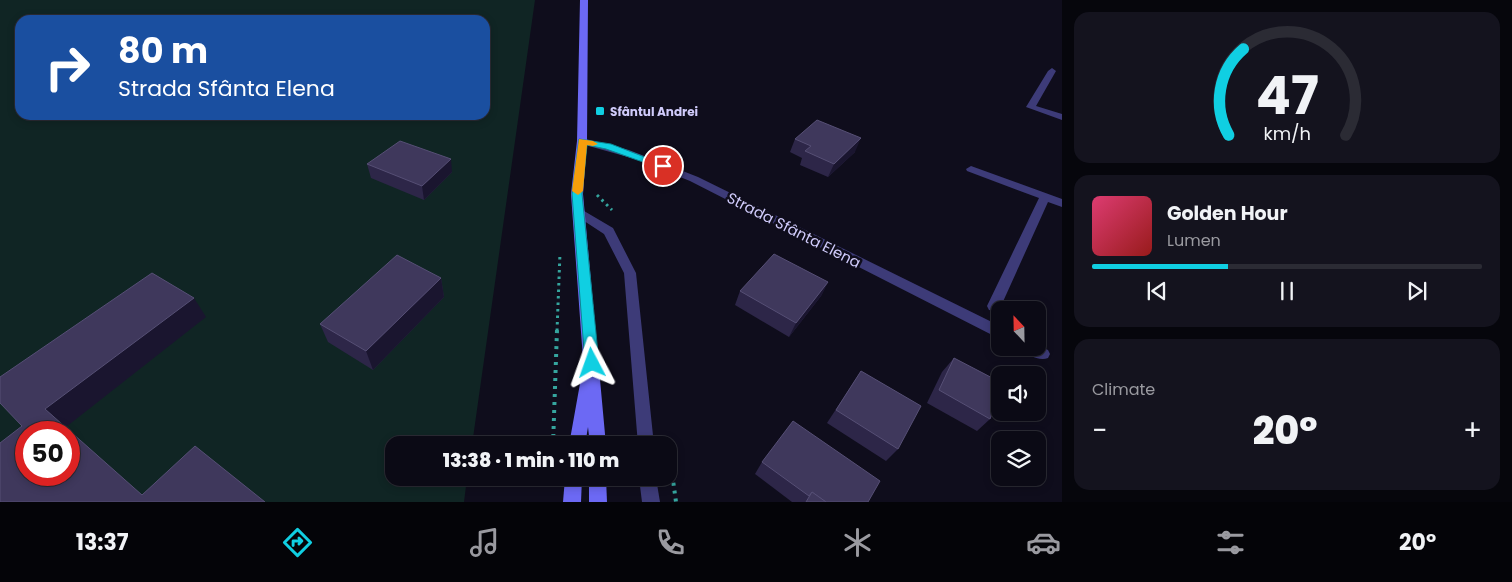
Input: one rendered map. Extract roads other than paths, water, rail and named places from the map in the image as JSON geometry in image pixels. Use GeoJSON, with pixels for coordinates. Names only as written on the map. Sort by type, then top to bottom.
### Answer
{"type":"FeatureCollection","features":[{"type":"Feature","properties":{"kind":"main road"},"geometry":{"type":"LineString","coordinates":[[584,0],[582,141],[577,194],[597,436]]}},
{"type":"Feature","properties":{"kind":"main road"},"geometry":{"type":"LineString","coordinates":[[578,436],[592,363]]}},
{"type":"Feature","properties":{"kind":"main road"},"geometry":{"type":"LineString","coordinates":[[572,502],[573,486]]}},
{"type":"Feature","properties":{"kind":"main road"},"geometry":{"type":"LineString","coordinates":[[598,486],[598,502]]}},
{"type":"Feature","properties":{"kind":"street"},"geometry":{"type":"LineString","coordinates":[[1052,71],[1031,107],[1062,116]]}},
{"type":"Feature","properties":{"kind":"street","name":"Strada Sfânta Elena"},"geometry":{"type":"LineString","coordinates":[[582,141],[608,146],[648,159],[694,179],[991,328]]}},
{"type":"Feature","properties":{"kind":"street"},"geometry":{"type":"LineString","coordinates":[[971,170],[1062,203]]}},
{"type":"Feature","properties":{"kind":"street"},"geometry":{"type":"LineString","coordinates":[[996,301],[1045,197]]}},
{"type":"Feature","properties":{"kind":"street"},"geometry":{"type":"LineString","coordinates":[[578,212],[609,231],[630,273],[645,436]]}},
{"type":"Feature","properties":{"kind":"street"},"geometry":{"type":"LineString","coordinates":[[649,486],[651,502]]}},
{"type":"Feature","properties":{"kind":"place","name":"Sfântul Andrei"},"geometry":{"type":"Point","coordinates":[600,111]}}]}
